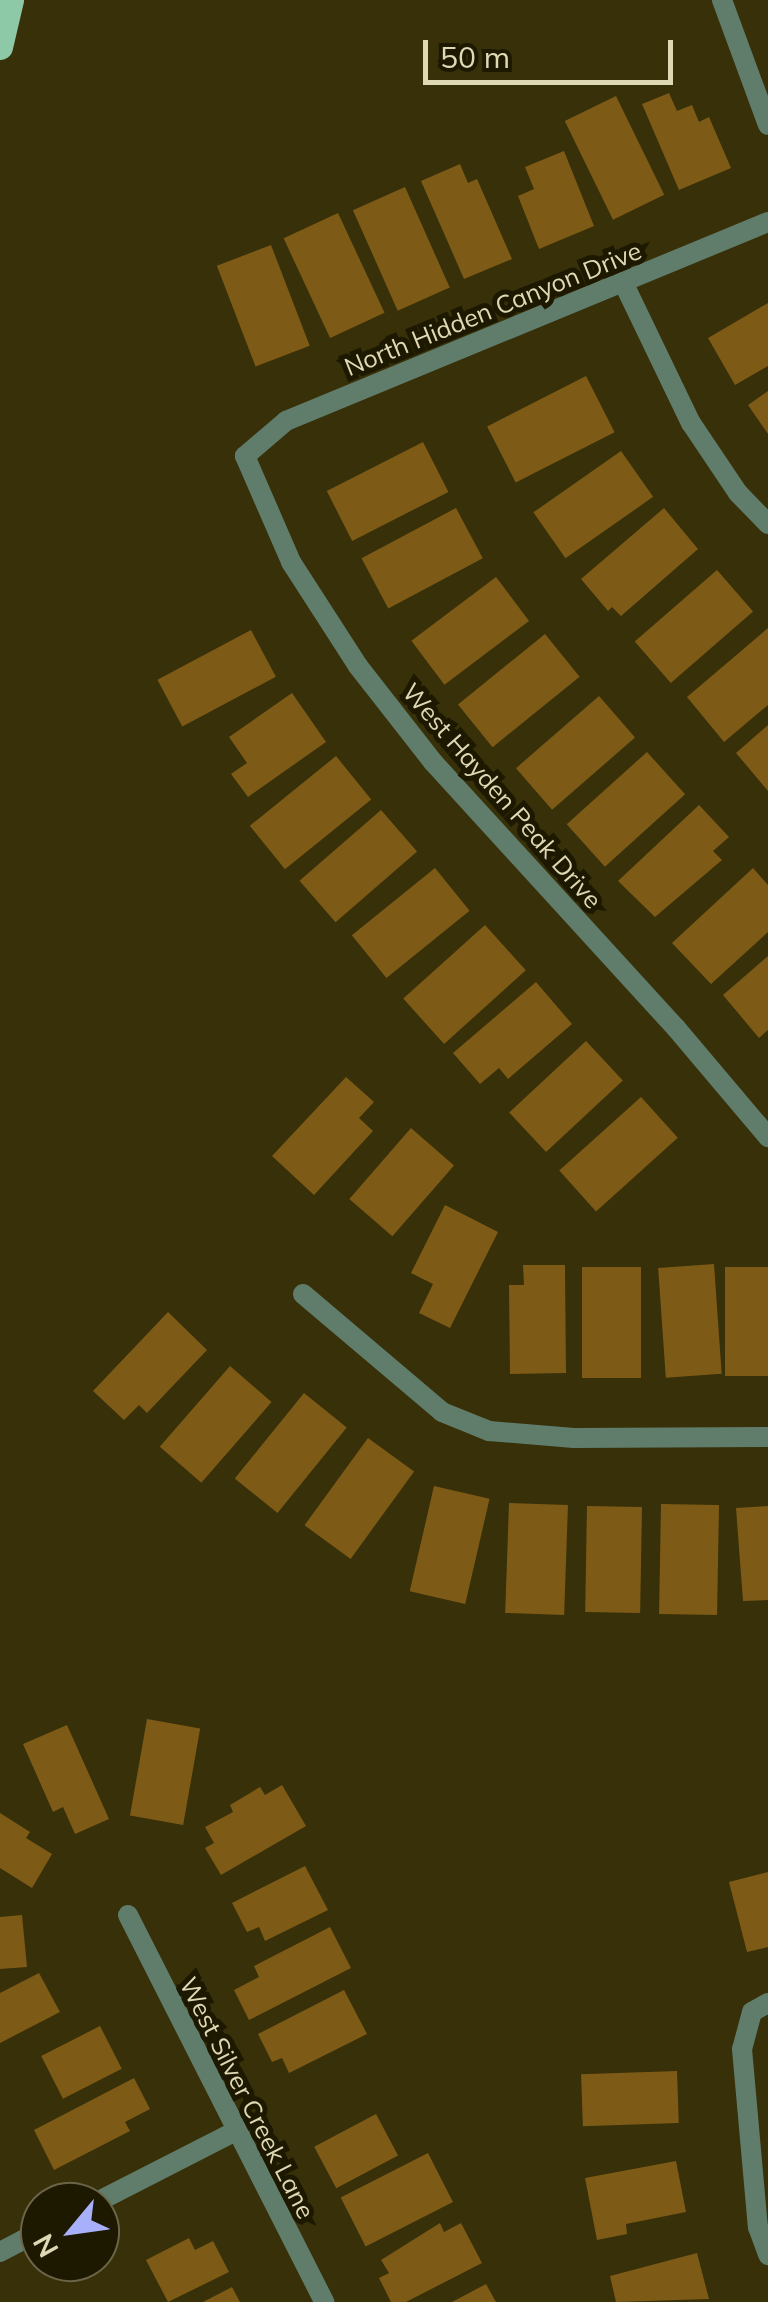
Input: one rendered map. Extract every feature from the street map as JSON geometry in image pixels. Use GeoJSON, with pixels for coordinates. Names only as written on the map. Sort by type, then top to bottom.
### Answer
{"type":"FeatureCollection","features":[{"type":"Feature","properties":{"kind":"main road"},"geometry":{"type":"LineString","coordinates":[[0,47],[11,0]]}},
{"type":"Feature","properties":{"kind":"street"},"geometry":{"type":"LineString","coordinates":[[722,0],[768,125]]}},
{"type":"Feature","properties":{"kind":"street","name":"North Hidden Canyon Drive"},"geometry":{"type":"LineString","coordinates":[[245,456],[286,421],[768,222]]}},
{"type":"Feature","properties":{"kind":"street"},"geometry":{"type":"LineString","coordinates":[[623,282],[691,423],[738,492],[768,524]]}},
{"type":"Feature","properties":{"kind":"street","name":"West Hayden Peak Drive"},"geometry":{"type":"LineString","coordinates":[[245,456],[291,562],[358,666],[433,762],[676,1028],[768,1136]]}},
{"type":"Feature","properties":{"kind":"street"},"geometry":{"type":"LineString","coordinates":[[303,1294],[442,1412],[490,1431],[574,1438],[768,1436]]}},
{"type":"Feature","properties":{"kind":"street","name":"West Silver Creek Lane"},"geometry":{"type":"LineString","coordinates":[[128,1915],[234,2132],[324,2302]]}},
{"type":"Feature","properties":{"kind":"street"},"geometry":{"type":"LineString","coordinates":[[760,2008],[742,2050],[758,2227],[768,2255]]}},
{"type":"Feature","properties":{"kind":"street"},"geometry":{"type":"LineString","coordinates":[[120,2190],[234,2132]]}},
{"type":"Feature","properties":{"kind":"building"},"geometry":{"type":"Polygon","coordinates":[[[669,93],[677,111],[692,105],[699,122],[709,117],[731,168],[679,190],[642,104],[669,93]]]}},
{"type":"Feature","properties":{"kind":"building"},"geometry":{"type":"Polygon","coordinates":[[[616,96],[664,195],[613,220],[565,121],[616,96]]]}},
{"type":"Feature","properties":{"kind":"building"},"geometry":{"type":"Polygon","coordinates":[[[564,151],[594,226],[539,249],[518,196],[534,189],[525,167],[564,151]]]}},
{"type":"Feature","properties":{"kind":"building"},"geometry":{"type":"Polygon","coordinates":[[[460,164],[468,183],[477,179],[512,259],[464,279],[421,181],[460,164]]]}},
{"type":"Feature","properties":{"kind":"building"},"geometry":{"type":"Polygon","coordinates":[[[405,187],[450,287],[398,311],[353,210],[405,187]]]}},
{"type":"Feature","properties":{"kind":"building"},"geometry":{"type":"Polygon","coordinates":[[[338,213],[384,313],[330,338],[284,238],[338,213]]]}},
{"type":"Feature","properties":{"kind":"building"},"geometry":{"type":"Polygon","coordinates":[[[271,245],[310,346],[256,367],[217,266],[271,245]]]}},
{"type":"Feature","properties":{"kind":"building"},"geometry":{"type":"Polygon","coordinates":[[[768,303],[768,366],[735,385],[708,338],[768,303]]]}},
{"type":"Feature","properties":{"kind":"building"},"geometry":{"type":"Polygon","coordinates":[[[586,376],[615,432],[516,483],[487,426],[586,376]]]}},
{"type":"Feature","properties":{"kind":"building"},"geometry":{"type":"Polygon","coordinates":[[[768,391],[768,434],[748,405],[768,391]]]}},
{"type":"Feature","properties":{"kind":"building"},"geometry":{"type":"Polygon","coordinates":[[[423,442],[448,492],[352,541],[327,491],[423,442]]]}},
{"type":"Feature","properties":{"kind":"building"},"geometry":{"type":"Polygon","coordinates":[[[621,451],[653,497],[565,558],[533,512],[621,451]]]}},
{"type":"Feature","properties":{"kind":"building"},"geometry":{"type":"Polygon","coordinates":[[[456,508],[483,558],[388,609],[362,558],[456,508]]]}},
{"type":"Feature","properties":{"kind":"building"},"geometry":{"type":"Polygon","coordinates":[[[664,508],[698,549],[621,616],[612,607],[608,611],[581,579],[664,508]]]}},
{"type":"Feature","properties":{"kind":"building"},"geometry":{"type":"Polygon","coordinates":[[[717,570],[753,612],[671,683],[635,642],[717,570]]]}},
{"type":"Feature","properties":{"kind":"building"},"geometry":{"type":"Polygon","coordinates":[[[496,577],[529,621],[444,685],[411,641],[496,577]]]}},
{"type":"Feature","properties":{"kind":"building"},"geometry":{"type":"Polygon","coordinates":[[[768,628],[768,705],[724,742],[687,697],[768,628]]]}},
{"type":"Feature","properties":{"kind":"building"},"geometry":{"type":"Polygon","coordinates":[[[251,630],[276,677],[182,727],[157,680],[251,630]]]}},
{"type":"Feature","properties":{"kind":"building"},"geometry":{"type":"Polygon","coordinates":[[[545,634],[580,677],[493,747],[458,704],[545,634]]]}},
{"type":"Feature","properties":{"kind":"building"},"geometry":{"type":"Polygon","coordinates":[[[292,693],[326,742],[248,797],[231,774],[247,763],[229,737],[292,693]]]}},
{"type":"Feature","properties":{"kind":"building"},"geometry":{"type":"Polygon","coordinates":[[[599,696],[635,738],[552,810],[516,768],[599,696]]]}},
{"type":"Feature","properties":{"kind":"building"},"geometry":{"type":"Polygon","coordinates":[[[768,725],[768,791],[736,753],[768,725]]]}},
{"type":"Feature","properties":{"kind":"building"},"geometry":{"type":"Polygon","coordinates":[[[647,752],[685,794],[605,867],[567,824],[647,752]]]}},
{"type":"Feature","properties":{"kind":"building"},"geometry":{"type":"Polygon","coordinates":[[[336,756],[371,800],[285,869],[250,826],[336,756]]]}},
{"type":"Feature","properties":{"kind":"building"},"geometry":{"type":"Polygon","coordinates":[[[699,805],[729,837],[713,851],[722,860],[655,917],[618,881],[699,805]]]}},
{"type":"Feature","properties":{"kind":"building"},"geometry":{"type":"Polygon","coordinates":[[[381,810],[417,852],[336,922],[299,881],[381,810]]]}},
{"type":"Feature","properties":{"kind":"building"},"geometry":{"type":"Polygon","coordinates":[[[435,868],[470,911],[386,978],[352,935],[435,868]]]}},
{"type":"Feature","properties":{"kind":"building"},"geometry":{"type":"Polygon","coordinates":[[[753,868],[768,885],[768,932],[711,984],[672,943],[753,868]]]}},
{"type":"Feature","properties":{"kind":"building"},"geometry":{"type":"Polygon","coordinates":[[[485,925],[526,970],[444,1044],[403,999],[485,925]]]}},
{"type":"Feature","properties":{"kind":"building"},"geometry":{"type":"Polygon","coordinates":[[[768,956],[768,1030],[759,1038],[723,995],[768,956]]]}},
{"type":"Feature","properties":{"kind":"building"},"geometry":{"type":"Polygon","coordinates":[[[536,982],[572,1024],[508,1079],[499,1068],[480,1084],[453,1053],[536,982]]]}},
{"type":"Feature","properties":{"kind":"building"},"geometry":{"type":"Polygon","coordinates":[[[586,1041],[623,1080],[546,1152],[509,1113],[586,1041]]]}},
{"type":"Feature","properties":{"kind":"building"},"geometry":{"type":"Polygon","coordinates":[[[346,1077],[374,1102],[359,1118],[373,1131],[314,1195],[272,1156],[346,1077]]]}},
{"type":"Feature","properties":{"kind":"building"},"geometry":{"type":"Polygon","coordinates":[[[641,1097],[678,1138],[596,1211],[559,1171],[641,1097]]]}},
{"type":"Feature","properties":{"kind":"building"},"geometry":{"type":"Polygon","coordinates":[[[411,1128],[454,1165],[392,1236],[349,1199],[411,1128]]]}},
{"type":"Feature","properties":{"kind":"building"},"geometry":{"type":"Polygon","coordinates":[[[445,1205],[498,1232],[450,1328],[419,1313],[433,1284],[411,1273],[445,1205]]]}},
{"type":"Feature","properties":{"kind":"building"},"geometry":{"type":"Polygon","coordinates":[[[714,1264],[722,1374],[666,1378],[658,1268],[714,1264]]]}},
{"type":"Feature","properties":{"kind":"building"},"geometry":{"type":"Polygon","coordinates":[[[523,1265],[565,1265],[566,1373],[510,1374],[509,1285],[524,1285],[523,1265]]]}},
{"type":"Feature","properties":{"kind":"building"},"geometry":{"type":"Polygon","coordinates":[[[582,1267],[641,1267],[641,1378],[582,1378],[582,1267]]]}},
{"type":"Feature","properties":{"kind":"building"},"geometry":{"type":"Polygon","coordinates":[[[725,1267],[768,1267],[768,1376],[725,1376],[725,1267]]]}},
{"type":"Feature","properties":{"kind":"building"},"geometry":{"type":"Polygon","coordinates":[[[168,1312],[207,1350],[147,1413],[139,1405],[124,1420],[93,1391],[168,1312]]]}},
{"type":"Feature","properties":{"kind":"building"},"geometry":{"type":"Polygon","coordinates":[[[230,1366],[272,1402],[201,1483],[160,1447],[230,1366]]]}},
{"type":"Feature","properties":{"kind":"building"},"geometry":{"type":"Polygon","coordinates":[[[304,1393],[347,1428],[278,1513],[235,1478],[304,1393]]]}},
{"type":"Feature","properties":{"kind":"building"},"geometry":{"type":"Polygon","coordinates":[[[368,1438],[414,1472],[351,1559],[305,1525],[368,1438]]]}},
{"type":"Feature","properties":{"kind":"building"},"geometry":{"type":"Polygon","coordinates":[[[434,1486],[490,1499],[465,1604],[410,1591],[434,1486]]]}},
{"type":"Feature","properties":{"kind":"building"},"geometry":{"type":"Polygon","coordinates":[[[509,1503],[568,1505],[564,1615],[505,1613],[509,1503]]]}},
{"type":"Feature","properties":{"kind":"building"},"geometry":{"type":"Polygon","coordinates":[[[661,1504],[719,1505],[717,1615],[659,1614],[661,1504]]]}},
{"type":"Feature","properties":{"kind":"building"},"geometry":{"type":"Polygon","coordinates":[[[587,1506],[642,1507],[640,1613],[585,1612],[587,1506]]]}},
{"type":"Feature","properties":{"kind":"building"},"geometry":{"type":"Polygon","coordinates":[[[768,1506],[768,1600],[743,1601],[736,1508],[768,1506]]]}},
{"type":"Feature","properties":{"kind":"building"},"geometry":{"type":"Polygon","coordinates":[[[147,1719],[200,1728],[183,1825],[130,1816],[147,1719]]]}},
{"type":"Feature","properties":{"kind":"building"},"geometry":{"type":"Polygon","coordinates":[[[67,1725],[109,1819],[75,1834],[63,1807],[53,1812],[23,1744],[67,1725]]]}},
{"type":"Feature","properties":{"kind":"building"},"geometry":{"type":"Polygon","coordinates":[[[282,1785],[306,1826],[221,1875],[205,1848],[214,1843],[205,1827],[233,1812],[230,1805],[260,1787],[265,1795],[282,1785]]]}},
{"type":"Feature","properties":{"kind":"building"},"geometry":{"type":"Polygon","coordinates":[[[0,1813],[30,1832],[26,1838],[52,1854],[32,1888],[0,1868],[0,1813]]]}},
{"type":"Feature","properties":{"kind":"building"},"geometry":{"type":"Polygon","coordinates":[[[305,1866],[328,1910],[265,1941],[259,1927],[247,1932],[232,1903],[305,1866]]]}},
{"type":"Feature","properties":{"kind":"building"},"geometry":{"type":"Polygon","coordinates":[[[768,1872],[768,1947],[747,1952],[729,1882],[768,1872]]]}},
{"type":"Feature","properties":{"kind":"building"},"geometry":{"type":"Polygon","coordinates":[[[22,1915],[27,1967],[0,1969],[0,1917],[22,1915]]]}},
{"type":"Feature","properties":{"kind":"building"},"geometry":{"type":"Polygon","coordinates":[[[330,1927],[351,1968],[249,2020],[234,1990],[259,1977],[254,1966],[330,1927]]]}},
{"type":"Feature","properties":{"kind":"building"},"geometry":{"type":"Polygon","coordinates":[[[39,1973],[60,2012],[0,2043],[0,1993],[39,1973]]]}},
{"type":"Feature","properties":{"kind":"building"},"geometry":{"type":"Polygon","coordinates":[[[344,1990],[367,2034],[289,2073],[282,2058],[272,2062],[258,2034],[344,1990]]]}},
{"type":"Feature","properties":{"kind":"building"},"geometry":{"type":"Polygon","coordinates":[[[100,2026],[122,2069],[63,2099],[41,2056],[100,2026]]]}},
{"type":"Feature","properties":{"kind":"building"},"geometry":{"type":"Polygon","coordinates":[[[677,2071],[679,2123],[583,2126],[581,2074],[677,2071]]]}},
{"type":"Feature","properties":{"kind":"building"},"geometry":{"type":"Polygon","coordinates":[[[134,2078],[150,2109],[125,2122],[130,2131],[54,2170],[34,2130],[134,2078]]]}},
{"type":"Feature","properties":{"kind":"building"},"geometry":{"type":"Polygon","coordinates":[[[376,2114],[398,2155],[336,2188],[314,2147],[376,2114]]]}},
{"type":"Feature","properties":{"kind":"building"},"geometry":{"type":"Polygon","coordinates":[[[428,2153],[453,2202],[366,2246],[341,2197],[428,2153]]]}},
{"type":"Feature","properties":{"kind":"building"},"geometry":{"type":"Polygon","coordinates":[[[676,2161],[686,2212],[626,2224],[627,2234],[597,2240],[585,2178],[676,2161]]]}},
{"type":"Feature","properties":{"kind":"building"},"geometry":{"type":"Polygon","coordinates":[[[440,2223],[444,2232],[461,2223],[482,2263],[406,2302],[391,2302],[379,2278],[389,2273],[381,2260],[440,2223]]]}},
{"type":"Feature","properties":{"kind":"building"},"geometry":{"type":"Polygon","coordinates":[[[189,2238],[195,2250],[213,2241],[229,2272],[168,2302],[146,2260],[189,2238]]]}},
{"type":"Feature","properties":{"kind":"building"},"geometry":{"type":"Polygon","coordinates":[[[697,2253],[709,2299],[616,2302],[610,2276],[697,2253]]]}},
{"type":"Feature","properties":{"kind":"building"},"geometry":{"type":"Polygon","coordinates":[[[486,2284],[496,2302],[452,2302],[486,2284]]]}},
{"type":"Feature","properties":{"kind":"building"},"geometry":{"type":"Polygon","coordinates":[[[232,2287],[240,2302],[203,2302],[232,2287]]]}}]}
